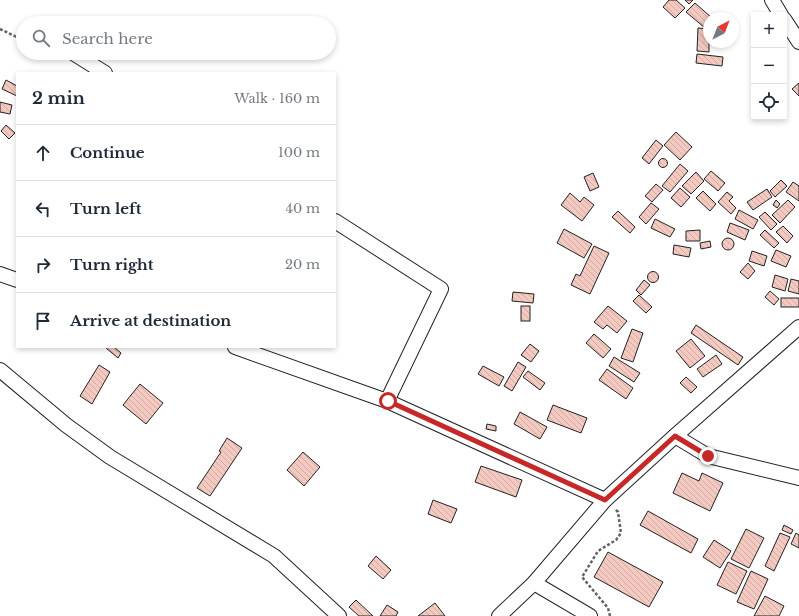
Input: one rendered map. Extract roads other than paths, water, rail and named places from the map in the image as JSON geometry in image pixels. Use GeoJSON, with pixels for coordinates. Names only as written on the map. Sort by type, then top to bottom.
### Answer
{"type":"FeatureCollection","features":[{"type":"Feature","properties":{"kind":"street"},"geometry":{"type":"LineString","coordinates":[[772,0],[780,12]]}},
{"type":"Feature","properties":{"kind":"street"},"geometry":{"type":"LineString","coordinates":[[787,24],[799,42]]}},
{"type":"Feature","properties":{"kind":"street"},"geometry":{"type":"LineString","coordinates":[[84,60],[103,72]]}},
{"type":"Feature","properties":{"kind":"street"},"geometry":{"type":"LineString","coordinates":[[336,221],[441,288],[388,401]]}},
{"type":"Feature","properties":{"kind":"street"},"geometry":{"type":"LineString","coordinates":[[0,274],[16,280]]}},
{"type":"Feature","properties":{"kind":"street"},"geometry":{"type":"LineString","coordinates":[[502,615],[534,583],[605,500],[799,327]]}},
{"type":"Feature","properties":{"kind":"street"},"geometry":{"type":"LineString","coordinates":[[238,348],[388,401],[605,500]]}},
{"type":"Feature","properties":{"kind":"street"},"geometry":{"type":"LineString","coordinates":[[0,370],[66,425],[110,457],[274,556],[339,616]]}},
{"type":"Feature","properties":{"kind":"street"},"geometry":{"type":"LineString","coordinates":[[675,436],[708,456],[799,478]]}},
{"type":"Feature","properties":{"kind":"street"},"geometry":{"type":"LineString","coordinates":[[534,583],[590,616]]}}]}
